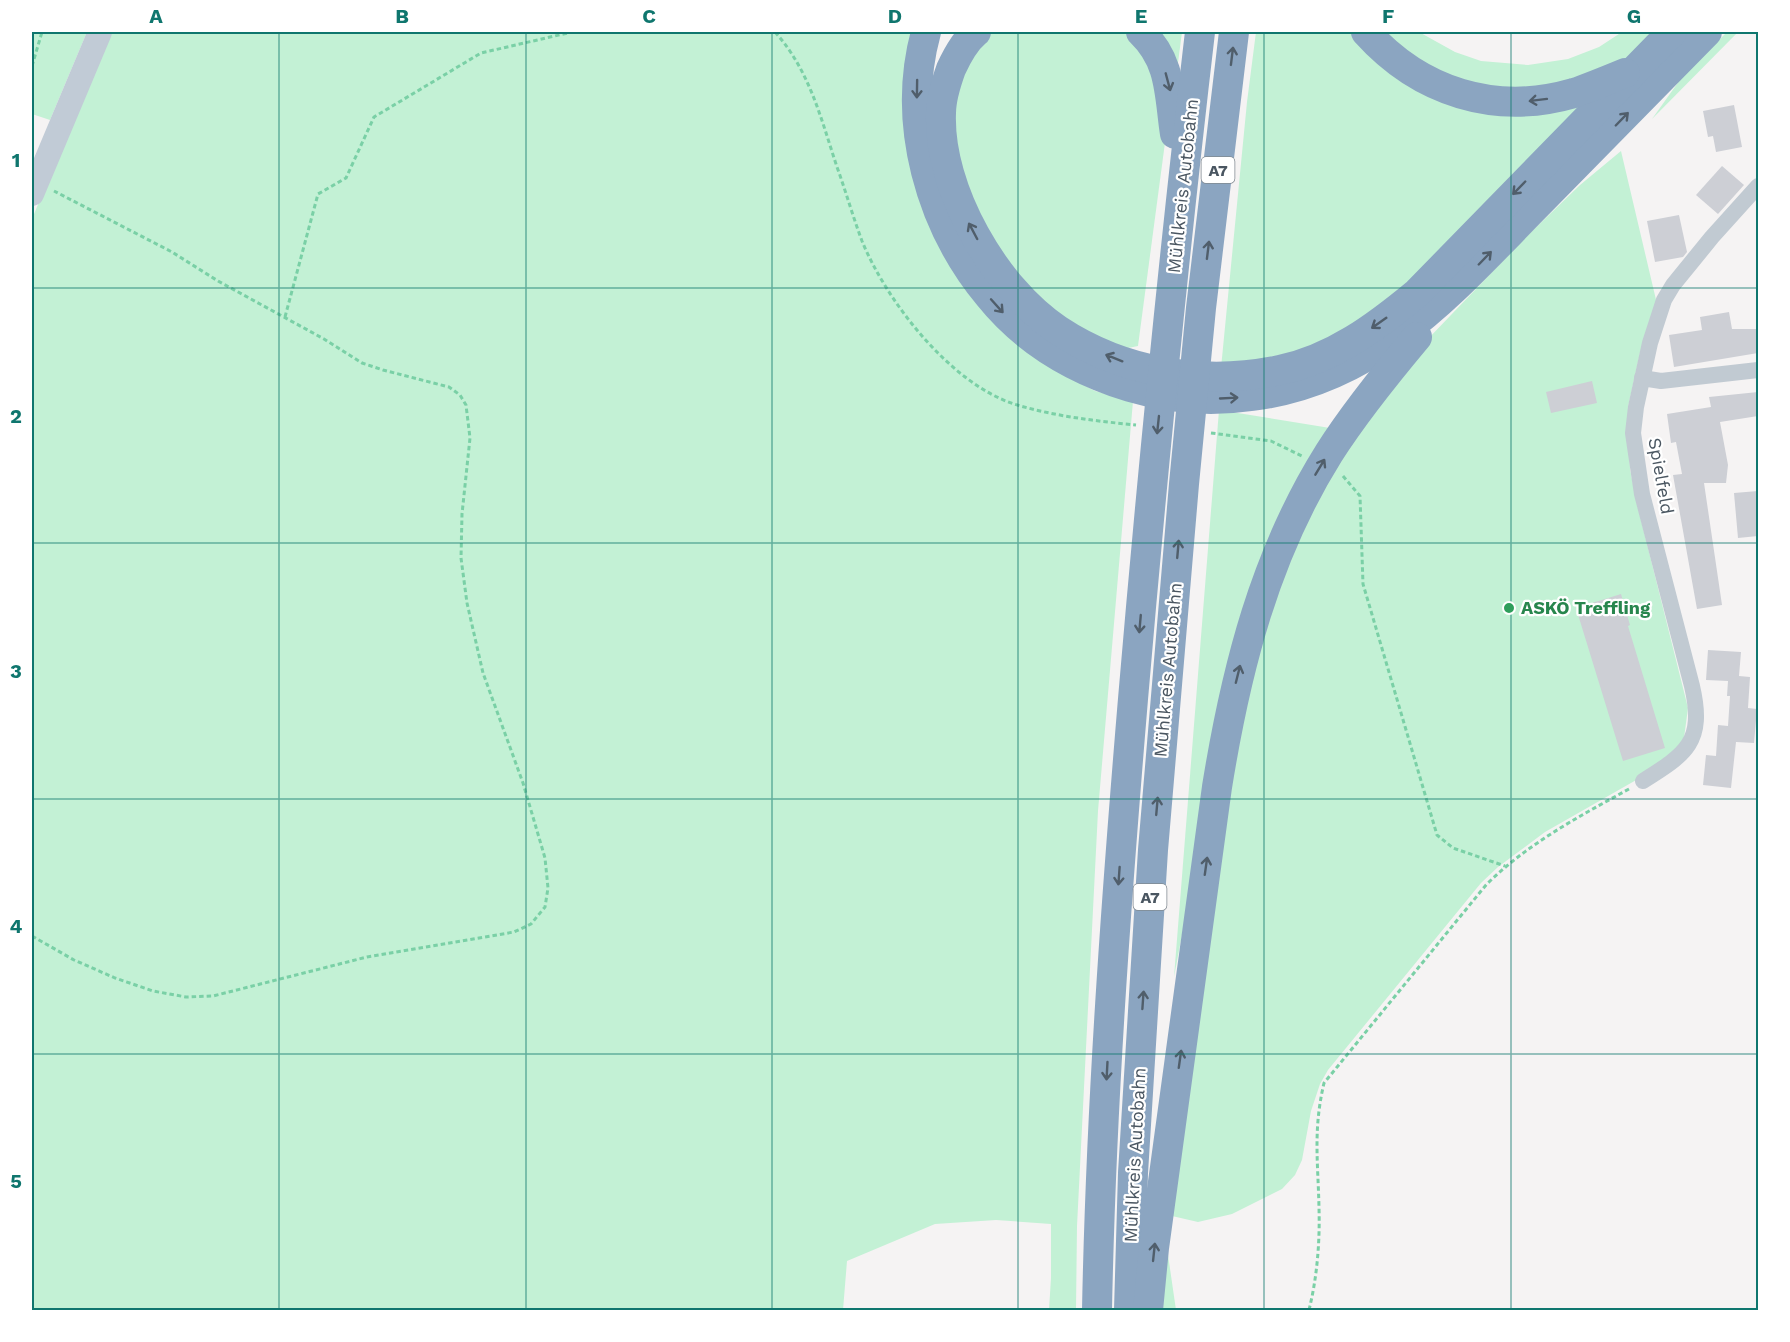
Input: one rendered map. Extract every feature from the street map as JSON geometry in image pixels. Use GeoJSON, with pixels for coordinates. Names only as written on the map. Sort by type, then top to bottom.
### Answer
{"type":"FeatureCollection","features":[{"type":"Feature","properties":{"kind":"highway"},"geometry":{"type":"LineString","coordinates":[[926,32],[918,76],[917,113],[929,184],[941,217],[956,249],[976,281],[999,309],[1024,332],[1075,366],[1107,380],[1144,391],[1180,398],[1211,399],[1264,395],[1301,386],[1351,366],[1378,352],[1444,300]]}},
{"type":"Feature","properties":{"kind":"highway"},"geometry":{"type":"LineString","coordinates":[[976,32],[956,58],[945,86],[941,113],[944,144],[952,181],[965,217],[983,251],[1006,283],[1030,308],[1083,345],[1118,360],[1153,371],[1188,377],[1226,376],[1281,370],[1332,352],[1383,321],[1417,293],[1672,32]]}},
{"type":"Feature","properties":{"kind":"highway"},"geometry":{"type":"LineString","coordinates":[[1141,32],[1158,53],[1167,75],[1172,97],[1182,185]]}},
{"type":"Feature","properties":{"kind":"highway","name":"Mühlkreis Autobahn"},"geometry":{"type":"LineString","coordinates":[[1097,1311],[1110,1002],[1124,806],[1152,482],[1200,32]]}},
{"type":"Feature","properties":{"kind":"highway","name":"Mühlkreis Autobahn"},"geometry":{"type":"LineString","coordinates":[[1129,1311],[1133,1173],[1143,992],[1184,484],[1234,32]]}},
{"type":"Feature","properties":{"kind":"highway"},"geometry":{"type":"LineString","coordinates":[[1366,32],[1404,68],[1430,83],[1460,94],[1490,100],[1519,102],[1573,93],[1635,69]]}},
{"type":"Feature","properties":{"kind":"highway"},"geometry":{"type":"LineString","coordinates":[[1148,1311],[1167,1148],[1227,724],[1238,672],[1264,587],[1302,499],[1340,436],[1444,300],[1707,32]]}},
{"type":"Feature","properties":{"kind":"street"},"geometry":{"type":"LineString","coordinates":[[34,188],[100,32]]}},
{"type":"Feature","properties":{"kind":"street","name":"Spielfeld"},"geometry":{"type":"LineString","coordinates":[[1643,781],[1672,763],[1686,750],[1694,735],[1695,712],[1692,686],[1636,465],[1633,433],[1636,407],[1653,334],[1664,300],[1700,252],[1758,186]]}},
{"type":"Feature","properties":{"kind":"street"},"geometry":{"type":"LineString","coordinates":[[1642,378],[1661,381],[1758,370]]}},
{"type":"Feature","properties":{"kind":"path"},"geometry":{"type":"LineString","coordinates":[[32,66],[42,32]]}},
{"type":"Feature","properties":{"kind":"path"},"geometry":{"type":"LineString","coordinates":[[285,317],[318,194],[346,178],[374,117],[481,53],[572,32]]}},
{"type":"Feature","properties":{"kind":"path"},"geometry":{"type":"LineString","coordinates":[[775,32],[784,42],[802,72],[818,104],[863,242],[883,282],[926,340],[957,371],[1012,403],[1088,420],[1136,425]]}},
{"type":"Feature","properties":{"kind":"path"},"geometry":{"type":"LineString","coordinates":[[32,936],[74,960],[153,992],[186,997],[213,996],[367,957],[514,932],[531,924],[545,907],[548,888],[544,858],[523,783],[483,673],[467,603],[461,558],[462,514],[470,438],[466,405],[460,395],[448,387],[362,363],[285,317],[218,281],[162,246],[34,188]]}},
{"type":"Feature","properties":{"kind":"path"},"geometry":{"type":"LineString","coordinates":[[1207,433],[1271,441],[1309,459]]}},
{"type":"Feature","properties":{"kind":"path"},"geometry":{"type":"LineString","coordinates":[[1336,473],[1346,477],[1360,496],[1363,584],[1437,835],[1453,848],[1505,866]]}},
{"type":"Feature","properties":{"kind":"path"},"geometry":{"type":"LineString","coordinates":[[1309,1311],[1319,1241],[1315,1139],[1318,1108],[1324,1083],[1486,885],[1505,866],[1523,851],[1643,781]]}},
{"type":"Feature","properties":{"kind":"green space"},"geometry":{"type":"Polygon","coordinates":[[[32,32],[87,32],[50,120],[32,114],[32,32]]]}},
{"type":"Feature","properties":{"kind":"green space"},"geometry":{"type":"Polygon","coordinates":[[[109,32],[916,32],[908,82],[1055,370],[1095,391],[1133,401],[1098,811],[1077,1226],[1076,1310],[1049,1310],[1051,1224],[996,1220],[935,1224],[847,1261],[843,1310],[32,1310],[32,219],[109,32]]]}},
{"type":"Feature","properties":{"kind":"green space"},"geometry":{"type":"Polygon","coordinates":[[[986,32],[1130,32],[1151,55],[1166,135],[1138,346],[1113,351],[1075,333],[1003,268],[948,139],[959,65],[986,32]]]}},
{"type":"Feature","properties":{"kind":"green space"},"geometry":{"type":"Polygon","coordinates":[[[1150,32],[1182,32],[1176,78],[1150,32]]]}},
{"type":"Feature","properties":{"kind":"green space"},"geometry":{"type":"Polygon","coordinates":[[[1256,32],[1355,32],[1442,95],[1611,85],[1439,260],[1331,344],[1221,368],[1256,32]]]}},
{"type":"Feature","properties":{"kind":"green space"},"geometry":{"type":"Polygon","coordinates":[[[1378,32],[1419,32],[1455,52],[1481,61],[1528,65],[1568,59],[1599,47],[1622,32],[1661,32],[1620,64],[1535,92],[1450,81],[1378,32]]]}},
{"type":"Feature","properties":{"kind":"green space"},"geometry":{"type":"Polygon","coordinates":[[[1727,32],[1738,32],[1652,119],[1682,77],[1727,32]]]}},
{"type":"Feature","properties":{"kind":"green space"},"geometry":{"type":"Polygon","coordinates":[[[1621,151],[1657,304],[1640,353],[1628,407],[1630,469],[1688,708],[1684,738],[1678,750],[1652,771],[1545,832],[1498,867],[1481,883],[1328,1070],[1320,1084],[1311,1111],[1302,1160],[1295,1175],[1282,1189],[1232,1214],[1198,1222],[1172,1216],[1228,774],[1257,637],[1323,483],[1426,341],[1523,240],[1580,185],[1621,151]]]}},
{"type":"Feature","properties":{"kind":"green space"},"geometry":{"type":"Polygon","coordinates":[[[1219,410],[1330,428],[1238,637],[1174,977],[1219,410]]]}},
{"type":"Feature","properties":{"kind":"green space"},"geometry":{"type":"Polygon","coordinates":[[[1167,1248],[1176,1310],[1161,1310],[1167,1248]]]}},
{"type":"Feature","properties":{"kind":"building"},"geometry":{"type":"Polygon","coordinates":[[[1734,105],[1742,147],[1716,152],[1713,136],[1708,137],[1703,111],[1734,105]]]}},
{"type":"Feature","properties":{"kind":"building"},"geometry":{"type":"Polygon","coordinates":[[[1722,166],[1744,185],[1718,214],[1696,195],[1722,166]]]}},
{"type":"Feature","properties":{"kind":"building"},"geometry":{"type":"Polygon","coordinates":[[[1679,215],[1687,252],[1683,257],[1655,262],[1647,221],[1679,215]]]}},
{"type":"Feature","properties":{"kind":"building"},"geometry":{"type":"Polygon","coordinates":[[[1729,312],[1732,329],[1758,329],[1758,353],[1674,367],[1669,335],[1702,330],[1700,317],[1729,312]]]}},
{"type":"Feature","properties":{"kind":"building"},"geometry":{"type":"Polygon","coordinates":[[[1592,381],[1597,403],[1551,413],[1546,392],[1592,381]]]}},
{"type":"Feature","properties":{"kind":"building"},"geometry":{"type":"Polygon","coordinates":[[[1758,392],[1758,416],[1720,422],[1728,465],[1726,483],[1704,483],[1722,605],[1697,609],[1673,475],[1682,474],[1676,442],[1671,443],[1667,414],[1711,407],[1709,397],[1758,392]]]}},
{"type":"Feature","properties":{"kind":"building"},"geometry":{"type":"Polygon","coordinates":[[[1758,491],[1758,536],[1738,538],[1734,493],[1758,491]]]}},
{"type":"Feature","properties":{"kind":"building","name":"ASKÖ Treffling"},"geometry":{"type":"Polygon","coordinates":[[[1621,594],[1630,625],[1628,626],[1665,748],[1623,761],[1576,608],[1621,594]]]}},
{"type":"Feature","properties":{"kind":"building"},"geometry":{"type":"Polygon","coordinates":[[[1708,650],[1741,652],[1739,676],[1750,677],[1748,708],[1757,709],[1754,743],[1736,742],[1731,788],[1703,785],[1706,755],[1716,756],[1718,725],[1728,726],[1730,696],[1727,696],[1728,681],[1706,680],[1708,650]]]}},
{"type":"Feature","properties":{"kind":"place","name":"ASKÖ Treffling"},"geometry":{"type":"Point","coordinates":[1509,608]}}]}
